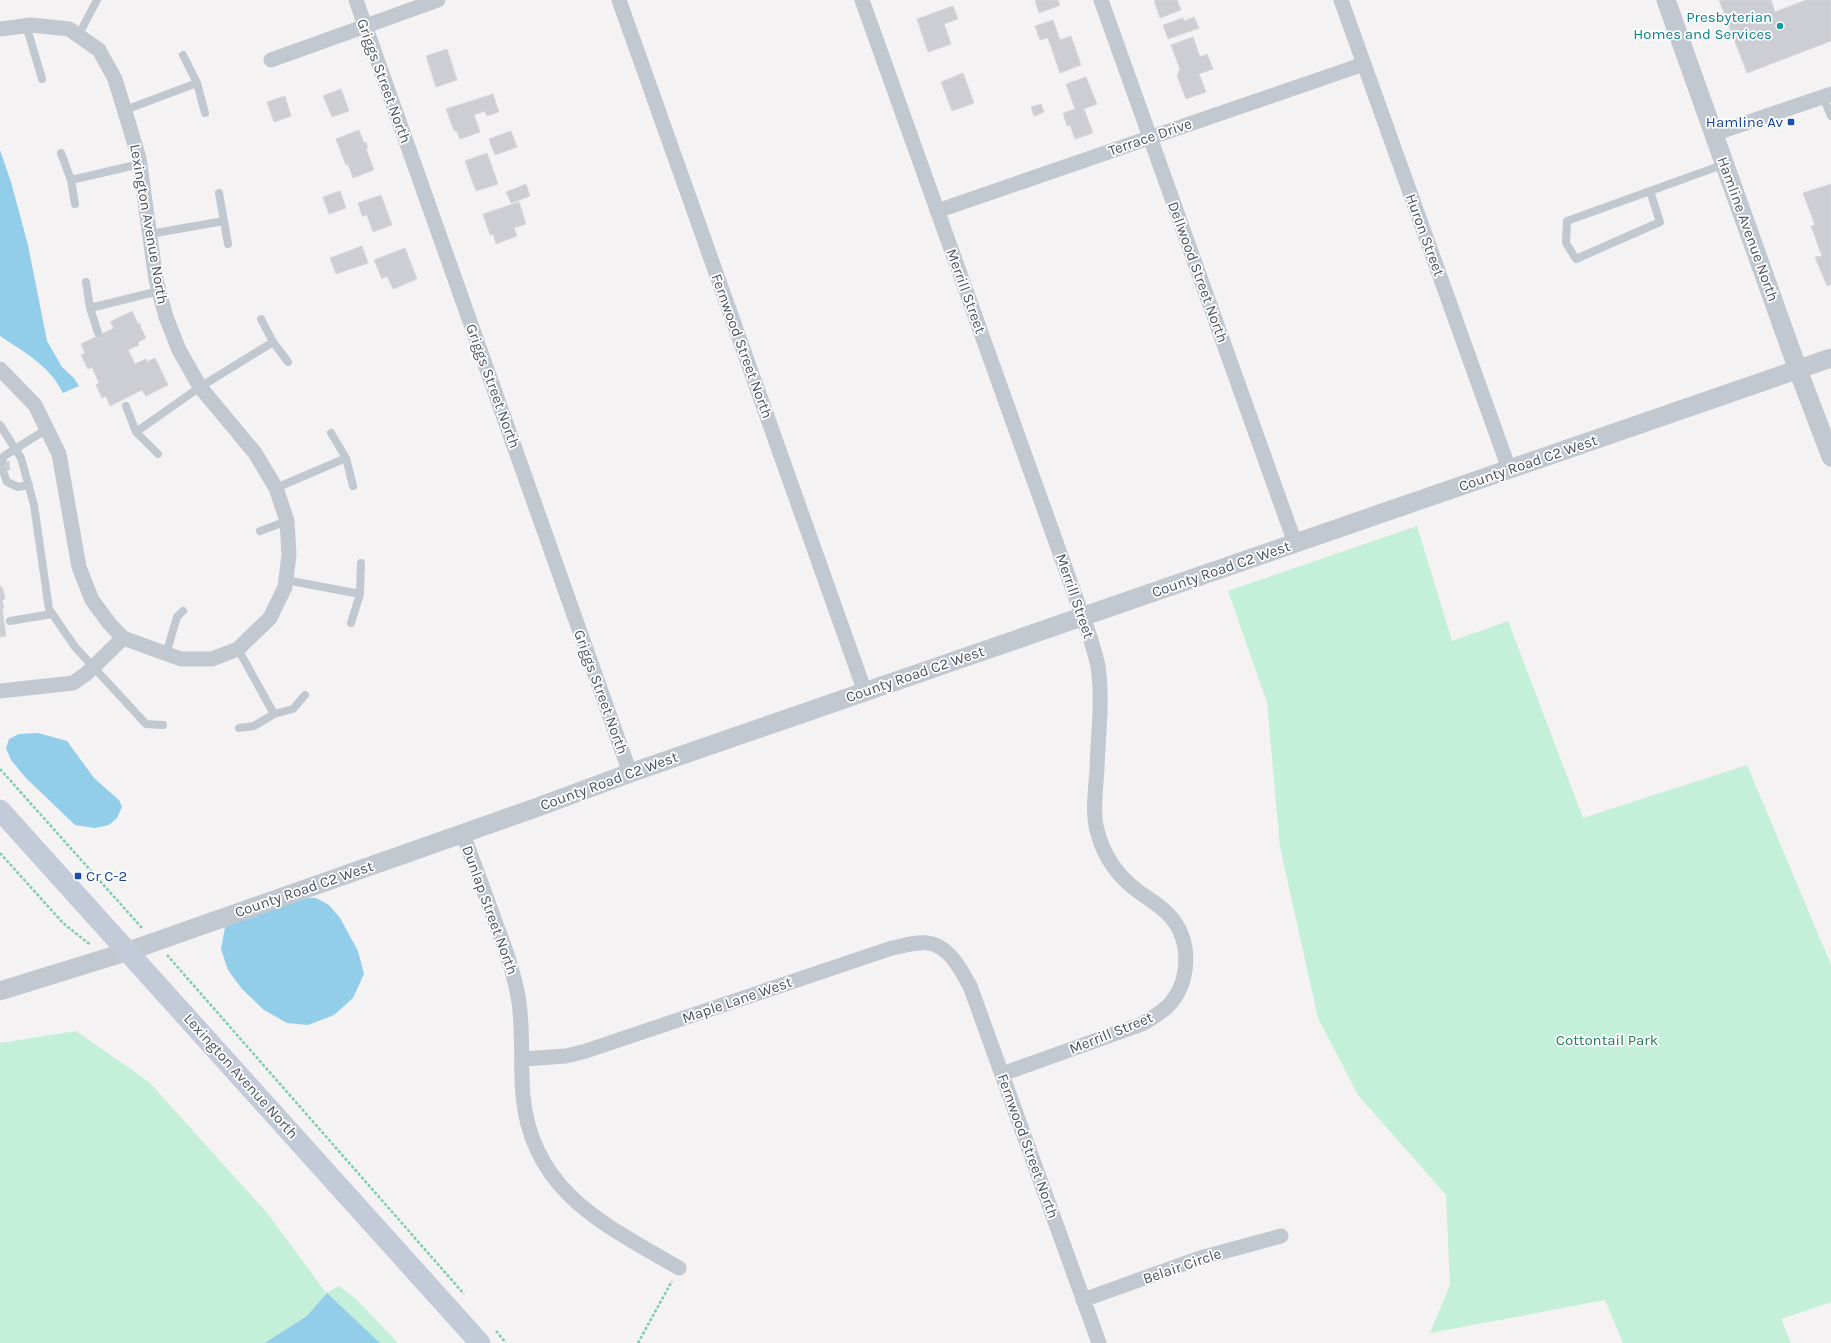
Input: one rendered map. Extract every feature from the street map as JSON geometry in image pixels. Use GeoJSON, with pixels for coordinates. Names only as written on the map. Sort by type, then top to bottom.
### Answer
{"type":"FeatureCollection","features":[{"type":"Feature","properties":{"kind":"main road","name":"Lexington Avenue North"},"geometry":{"type":"LineString","coordinates":[[0,810],[129,951],[480,1343]]}},
{"type":"Feature","properties":{"kind":"street","name":"Griggs Street North"},"geometry":{"type":"LineString","coordinates":[[356,0],[630,772]]}},
{"type":"Feature","properties":{"kind":"street"},"geometry":{"type":"LineString","coordinates":[[271,60],[438,0]]}},
{"type":"Feature","properties":{"kind":"street","name":"Fernwood Street North"},"geometry":{"type":"LineString","coordinates":[[619,0],[865,692]]}},
{"type":"Feature","properties":{"kind":"street","name":"Merrill Street"},"geometry":{"type":"LineString","coordinates":[[862,0],[1083,616],[1098,665],[1100,690],[1095,806],[1097,828],[1102,846],[1110,863],[1123,879],[1169,915],[1178,928],[1184,944],[1186,960],[1184,977],[1178,993],[1168,1006],[1156,1016],[1142,1024],[1002,1074]]}},
{"type":"Feature","properties":{"kind":"street","name":"Dellwood Street North"},"geometry":{"type":"LineString","coordinates":[[1101,0],[1295,543]]}},
{"type":"Feature","properties":{"kind":"street","name":"Huron Street"},"geometry":{"type":"LineString","coordinates":[[1341,0],[1508,470]]}},
{"type":"Feature","properties":{"kind":"street","name":"Hamline Avenue North"},"geometry":{"type":"LineString","coordinates":[[1666,0],[1798,370],[1831,457]]}},
{"type":"Feature","properties":{"kind":"street","name":"Lexington Avenue North"},"geometry":{"type":"LineString","coordinates":[[0,28],[26,25],[69,29],[99,50],[115,78],[140,164],[159,291],[166,317],[179,350],[200,387],[255,453],[276,488],[287,521],[289,555],[285,587],[270,618],[238,649],[212,659],[181,659],[122,638]]}},
{"type":"Feature","properties":{"kind":"street","name":"Terrace Drive"},"geometry":{"type":"LineString","coordinates":[[937,211],[1364,64]]}},
{"type":"Feature","properties":{"kind":"street"},"geometry":{"type":"LineString","coordinates":[[1714,134],[1827,96]]}},
{"type":"Feature","properties":{"kind":"street","name":"County Road C2 West"},"geometry":{"type":"LineString","coordinates":[[0,991],[129,951],[463,834],[630,772],[1831,358]]}},
{"type":"Feature","properties":{"kind":"street"},"geometry":{"type":"LineString","coordinates":[[0,369],[35,405],[48,429],[59,454],[80,567],[92,600],[122,638],[73,683],[0,691]]}},
{"type":"Feature","properties":{"kind":"street","name":"Dunlap Street North"},"geometry":{"type":"LineString","coordinates":[[463,834],[513,968],[519,998],[523,1059],[523,1095],[529,1132],[540,1155],[553,1177],[570,1196],[592,1214],[679,1268]]}},
{"type":"Feature","properties":{"kind":"street","name":"Maple Lane West"},"geometry":{"type":"LineString","coordinates":[[523,1059],[566,1056],[586,1051],[892,948],[917,944],[932,944],[948,954]]}},
{"type":"Feature","properties":{"kind":"street","name":"Fernwood Street North"},"geometry":{"type":"LineString","coordinates":[[948,954],[959,966],[970,986],[1099,1343]]}},
{"type":"Feature","properties":{"kind":"street","name":"Belair Circle"},"geometry":{"type":"LineString","coordinates":[[1083,1300],[1200,1258],[1281,1236]]}},
{"type":"Feature","properties":{"kind":"lane"},"geometry":{"type":"LineString","coordinates":[[78,36],[97,0]]}},
{"type":"Feature","properties":{"kind":"lane"},"geometry":{"type":"LineString","coordinates":[[26,25],[42,79]]}},
{"type":"Feature","properties":{"kind":"lane"},"geometry":{"type":"LineString","coordinates":[[183,55],[197,83],[205,113]]}},
{"type":"Feature","properties":{"kind":"lane"},"geometry":{"type":"LineString","coordinates":[[125,110],[197,83]]}},
{"type":"Feature","properties":{"kind":"lane"},"geometry":{"type":"LineString","coordinates":[[1827,96],[1831,116]]}},
{"type":"Feature","properties":{"kind":"lane"},"geometry":{"type":"LineString","coordinates":[[60,152],[71,180],[75,204]]}},
{"type":"Feature","properties":{"kind":"lane"},"geometry":{"type":"LineString","coordinates":[[71,180],[140,164]]}},
{"type":"Feature","properties":{"kind":"lane"},"geometry":{"type":"LineString","coordinates":[[1650,191],[1660,222],[1576,259],[1566,243],[1567,221],[1650,191],[1725,164]]}},
{"type":"Feature","properties":{"kind":"lane"},"geometry":{"type":"LineString","coordinates":[[219,193],[228,244]]}},
{"type":"Feature","properties":{"kind":"lane"},"geometry":{"type":"LineString","coordinates":[[150,234],[224,221]]}},
{"type":"Feature","properties":{"kind":"lane"},"geometry":{"type":"LineString","coordinates":[[86,282],[90,308],[98,333]]}},
{"type":"Feature","properties":{"kind":"lane"},"geometry":{"type":"LineString","coordinates":[[90,308],[159,291]]}},
{"type":"Feature","properties":{"kind":"lane"},"geometry":{"type":"LineString","coordinates":[[261,319],[273,342],[288,362]]}},
{"type":"Feature","properties":{"kind":"lane"},"geometry":{"type":"LineString","coordinates":[[136,432],[200,387],[273,342]]}},
{"type":"Feature","properties":{"kind":"lane"},"geometry":{"type":"LineString","coordinates":[[126,406],[136,432],[158,454]]}},
{"type":"Feature","properties":{"kind":"lane"},"geometry":{"type":"LineString","coordinates":[[0,425],[22,458],[34,505],[49,609],[75,647],[146,724],[163,725]]}},
{"type":"Feature","properties":{"kind":"lane"},"geometry":{"type":"LineString","coordinates":[[1,462],[4,456],[15,448],[48,429]]}},
{"type":"Feature","properties":{"kind":"lane"},"geometry":{"type":"LineString","coordinates":[[331,432],[346,458],[353,486]]}},
{"type":"Feature","properties":{"kind":"lane"},"geometry":{"type":"LineString","coordinates":[[276,488],[346,458]]}},
{"type":"Feature","properties":{"kind":"lane"},"geometry":{"type":"LineString","coordinates":[[3,471],[7,482],[18,487],[28,486]]}},
{"type":"Feature","properties":{"kind":"lane"},"geometry":{"type":"LineString","coordinates":[[260,531],[287,521]]}},
{"type":"Feature","properties":{"kind":"lane"},"geometry":{"type":"LineString","coordinates":[[351,623],[360,594],[361,562]]}},
{"type":"Feature","properties":{"kind":"lane"},"geometry":{"type":"LineString","coordinates":[[286,580],[360,594]]}},
{"type":"Feature","properties":{"kind":"lane"},"geometry":{"type":"LineString","coordinates":[[166,654],[177,617],[183,611]]}},
{"type":"Feature","properties":{"kind":"lane"},"geometry":{"type":"LineString","coordinates":[[10,621],[52,614]]}},
{"type":"Feature","properties":{"kind":"lane"},"geometry":{"type":"LineString","coordinates":[[238,649],[274,714]]}},
{"type":"Feature","properties":{"kind":"lane"},"geometry":{"type":"LineString","coordinates":[[239,728],[254,726],[274,714],[292,709],[305,695]]}},
{"type":"Feature","properties":{"kind":"path"},"geometry":{"type":"LineString","coordinates":[[0,770],[155,942],[464,1295]]}},
{"type":"Feature","properties":{"kind":"path"},"geometry":{"type":"LineString","coordinates":[[0,853],[63,923],[88,943],[94,944]]}},
{"type":"Feature","properties":{"kind":"path"},"geometry":{"type":"LineString","coordinates":[[638,1343],[679,1268]]}},
{"type":"Feature","properties":{"kind":"path"},"geometry":{"type":"LineString","coordinates":[[490,1325],[506,1343]]}},
{"type":"Feature","properties":{"kind":"green space","name":"Cottontail Park"},"geometry":{"type":"Polygon","coordinates":[[[1417,526],[1452,641],[1508,621],[1583,818],[1747,765],[1831,965],[1831,1302],[1781,1319],[1791,1343],[1623,1343],[1605,1300],[1430,1333],[1450,1285],[1446,1195],[1358,1095],[1318,1018],[1280,847],[1267,702],[1228,591],[1417,526]]]}},
{"type":"Feature","properties":{"kind":"green space"},"geometry":{"type":"Polygon","coordinates":[[[76,1031],[149,1082],[268,1214],[326,1293],[339,1286],[357,1300],[398,1343],[0,1343],[0,1043],[76,1031]]]}},
{"type":"Feature","properties":{"kind":"water"},"geometry":{"type":"Polygon","coordinates":[[[0,150],[11,182],[28,245],[47,341],[62,367],[74,378],[79,386],[63,393],[58,383],[44,367],[0,336],[0,150]]]}},
{"type":"Feature","properties":{"kind":"water"},"geometry":{"type":"Polygon","coordinates":[[[38,733],[67,741],[94,778],[119,800],[122,807],[117,818],[109,825],[95,828],[75,825],[26,778],[11,760],[6,748],[9,739],[19,734],[38,733]]]}},
{"type":"Feature","properties":{"kind":"water"},"geometry":{"type":"Polygon","coordinates":[[[290,898],[316,898],[329,905],[340,918],[358,951],[364,974],[353,998],[334,1015],[308,1025],[287,1023],[264,1010],[242,989],[228,970],[221,949],[226,922],[290,898]]]}},
{"type":"Feature","properties":{"kind":"water"},"geometry":{"type":"Polygon","coordinates":[[[327,1293],[380,1343],[265,1343],[307,1316],[327,1293]]]}},
{"type":"Feature","properties":{"kind":"building"},"geometry":{"type":"Polygon","coordinates":[[[1035,0],[1058,0],[1060,5],[1039,13],[1035,0]]]}},
{"type":"Feature","properties":{"kind":"building"},"geometry":{"type":"Polygon","coordinates":[[[1154,0],[1177,0],[1181,10],[1160,18],[1154,0]]]}},
{"type":"Feature","properties":{"kind":"building","name":"Presbyterian Homes and Services"},"geometry":{"type":"Polygon","coordinates":[[[1719,0],[1771,0],[1775,12],[1806,0],[1831,0],[1831,41],[1747,73],[1719,0]]]}},
{"type":"Feature","properties":{"kind":"building"},"geometry":{"type":"Polygon","coordinates":[[[953,6],[958,19],[944,24],[951,44],[928,52],[917,19],[953,6]]]}},
{"type":"Feature","properties":{"kind":"building"},"geometry":{"type":"Polygon","coordinates":[[[1194,17],[1199,28],[1168,39],[1163,25],[1183,18],[1184,21],[1194,17]]]}},
{"type":"Feature","properties":{"kind":"building"},"geometry":{"type":"Polygon","coordinates":[[[1053,20],[1060,40],[1071,36],[1081,65],[1060,73],[1048,38],[1040,40],[1035,26],[1053,20]]]}},
{"type":"Feature","properties":{"kind":"building"},"geometry":{"type":"Polygon","coordinates":[[[1193,37],[1200,57],[1207,54],[1213,69],[1199,74],[1206,92],[1186,99],[1177,76],[1180,69],[1171,45],[1193,37]]]}},
{"type":"Feature","properties":{"kind":"building"},"geometry":{"type":"Polygon","coordinates":[[[447,49],[457,80],[436,87],[426,56],[447,49]]]}},
{"type":"Feature","properties":{"kind":"building"},"geometry":{"type":"Polygon","coordinates":[[[963,73],[974,103],[952,111],[941,82],[963,73]]]}},
{"type":"Feature","properties":{"kind":"building"},"geometry":{"type":"Polygon","coordinates":[[[1086,77],[1097,104],[1084,109],[1093,133],[1075,139],[1070,125],[1067,126],[1063,113],[1075,109],[1066,84],[1086,77]]]}},
{"type":"Feature","properties":{"kind":"building"},"geometry":{"type":"Polygon","coordinates":[[[341,89],[349,111],[332,117],[323,96],[341,89]]]}},
{"type":"Feature","properties":{"kind":"building"},"geometry":{"type":"Polygon","coordinates":[[[493,94],[499,112],[487,116],[485,111],[474,115],[480,132],[460,139],[456,130],[454,131],[446,109],[493,94]]]}},
{"type":"Feature","properties":{"kind":"building"},"geometry":{"type":"Polygon","coordinates":[[[285,96],[291,116],[274,122],[267,102],[285,96]]]}},
{"type":"Feature","properties":{"kind":"building"},"geometry":{"type":"Polygon","coordinates":[[[1041,104],[1044,112],[1034,116],[1031,107],[1041,104]]]}},
{"type":"Feature","properties":{"kind":"building"},"geometry":{"type":"Polygon","coordinates":[[[359,130],[364,143],[366,142],[368,148],[366,149],[374,170],[353,178],[348,164],[346,165],[336,139],[359,130]]]}},
{"type":"Feature","properties":{"kind":"building"},"geometry":{"type":"Polygon","coordinates":[[[511,131],[517,147],[495,155],[489,139],[511,131]]]}},
{"type":"Feature","properties":{"kind":"building"},"geometry":{"type":"Polygon","coordinates":[[[487,153],[498,184],[476,191],[465,161],[487,153]]]}},
{"type":"Feature","properties":{"kind":"building"},"geometry":{"type":"Polygon","coordinates":[[[526,184],[530,196],[511,203],[506,192],[526,184]]]}},
{"type":"Feature","properties":{"kind":"building"},"geometry":{"type":"Polygon","coordinates":[[[1831,184],[1831,284],[1827,286],[1815,257],[1822,256],[1811,226],[1815,225],[1803,193],[1831,184]]]}},
{"type":"Feature","properties":{"kind":"building"},"geometry":{"type":"Polygon","coordinates":[[[340,191],[346,208],[329,214],[323,197],[340,191]]]}},
{"type":"Feature","properties":{"kind":"building"},"geometry":{"type":"Polygon","coordinates":[[[381,195],[392,225],[373,232],[367,215],[362,216],[358,203],[381,195]]]}},
{"type":"Feature","properties":{"kind":"building"},"geometry":{"type":"Polygon","coordinates":[[[519,202],[526,224],[514,228],[517,236],[496,244],[493,234],[490,235],[483,214],[519,202]]]}},
{"type":"Feature","properties":{"kind":"building"},"geometry":{"type":"Polygon","coordinates":[[[362,246],[368,263],[336,274],[330,258],[362,246]]]}},
{"type":"Feature","properties":{"kind":"building"},"geometry":{"type":"Polygon","coordinates":[[[405,248],[417,279],[393,289],[387,276],[382,279],[374,260],[405,248]]]}},
{"type":"Feature","properties":{"kind":"building"},"geometry":{"type":"Polygon","coordinates":[[[132,311],[138,324],[140,323],[146,338],[138,342],[139,345],[128,350],[135,364],[146,359],[147,362],[155,358],[168,385],[146,396],[142,390],[110,406],[106,396],[102,398],[96,385],[99,383],[92,367],[88,369],[81,355],[85,353],[81,344],[114,328],[110,322],[132,311]]]}},
{"type":"Feature","properties":{"kind":"building"},"geometry":{"type":"Polygon","coordinates":[[[9,461],[10,470],[0,471],[0,462],[9,461]]]}},
{"type":"Feature","properties":{"kind":"building"},"geometry":{"type":"Polygon","coordinates":[[[0,585],[3,589],[5,599],[2,600],[4,608],[2,608],[6,636],[0,637],[0,585]]]}},
{"type":"Feature","properties":{"kind":"place","name":"Presbyterian Homes and Services"},"geometry":{"type":"Point","coordinates":[1780,26]}},
{"type":"Feature","properties":{"kind":"place","name":"Hamline Av"},"geometry":{"type":"Point","coordinates":[1791,122]}},
{"type":"Feature","properties":{"kind":"place","name":"Cr C-2"},"geometry":{"type":"Point","coordinates":[78,876]}}]}
